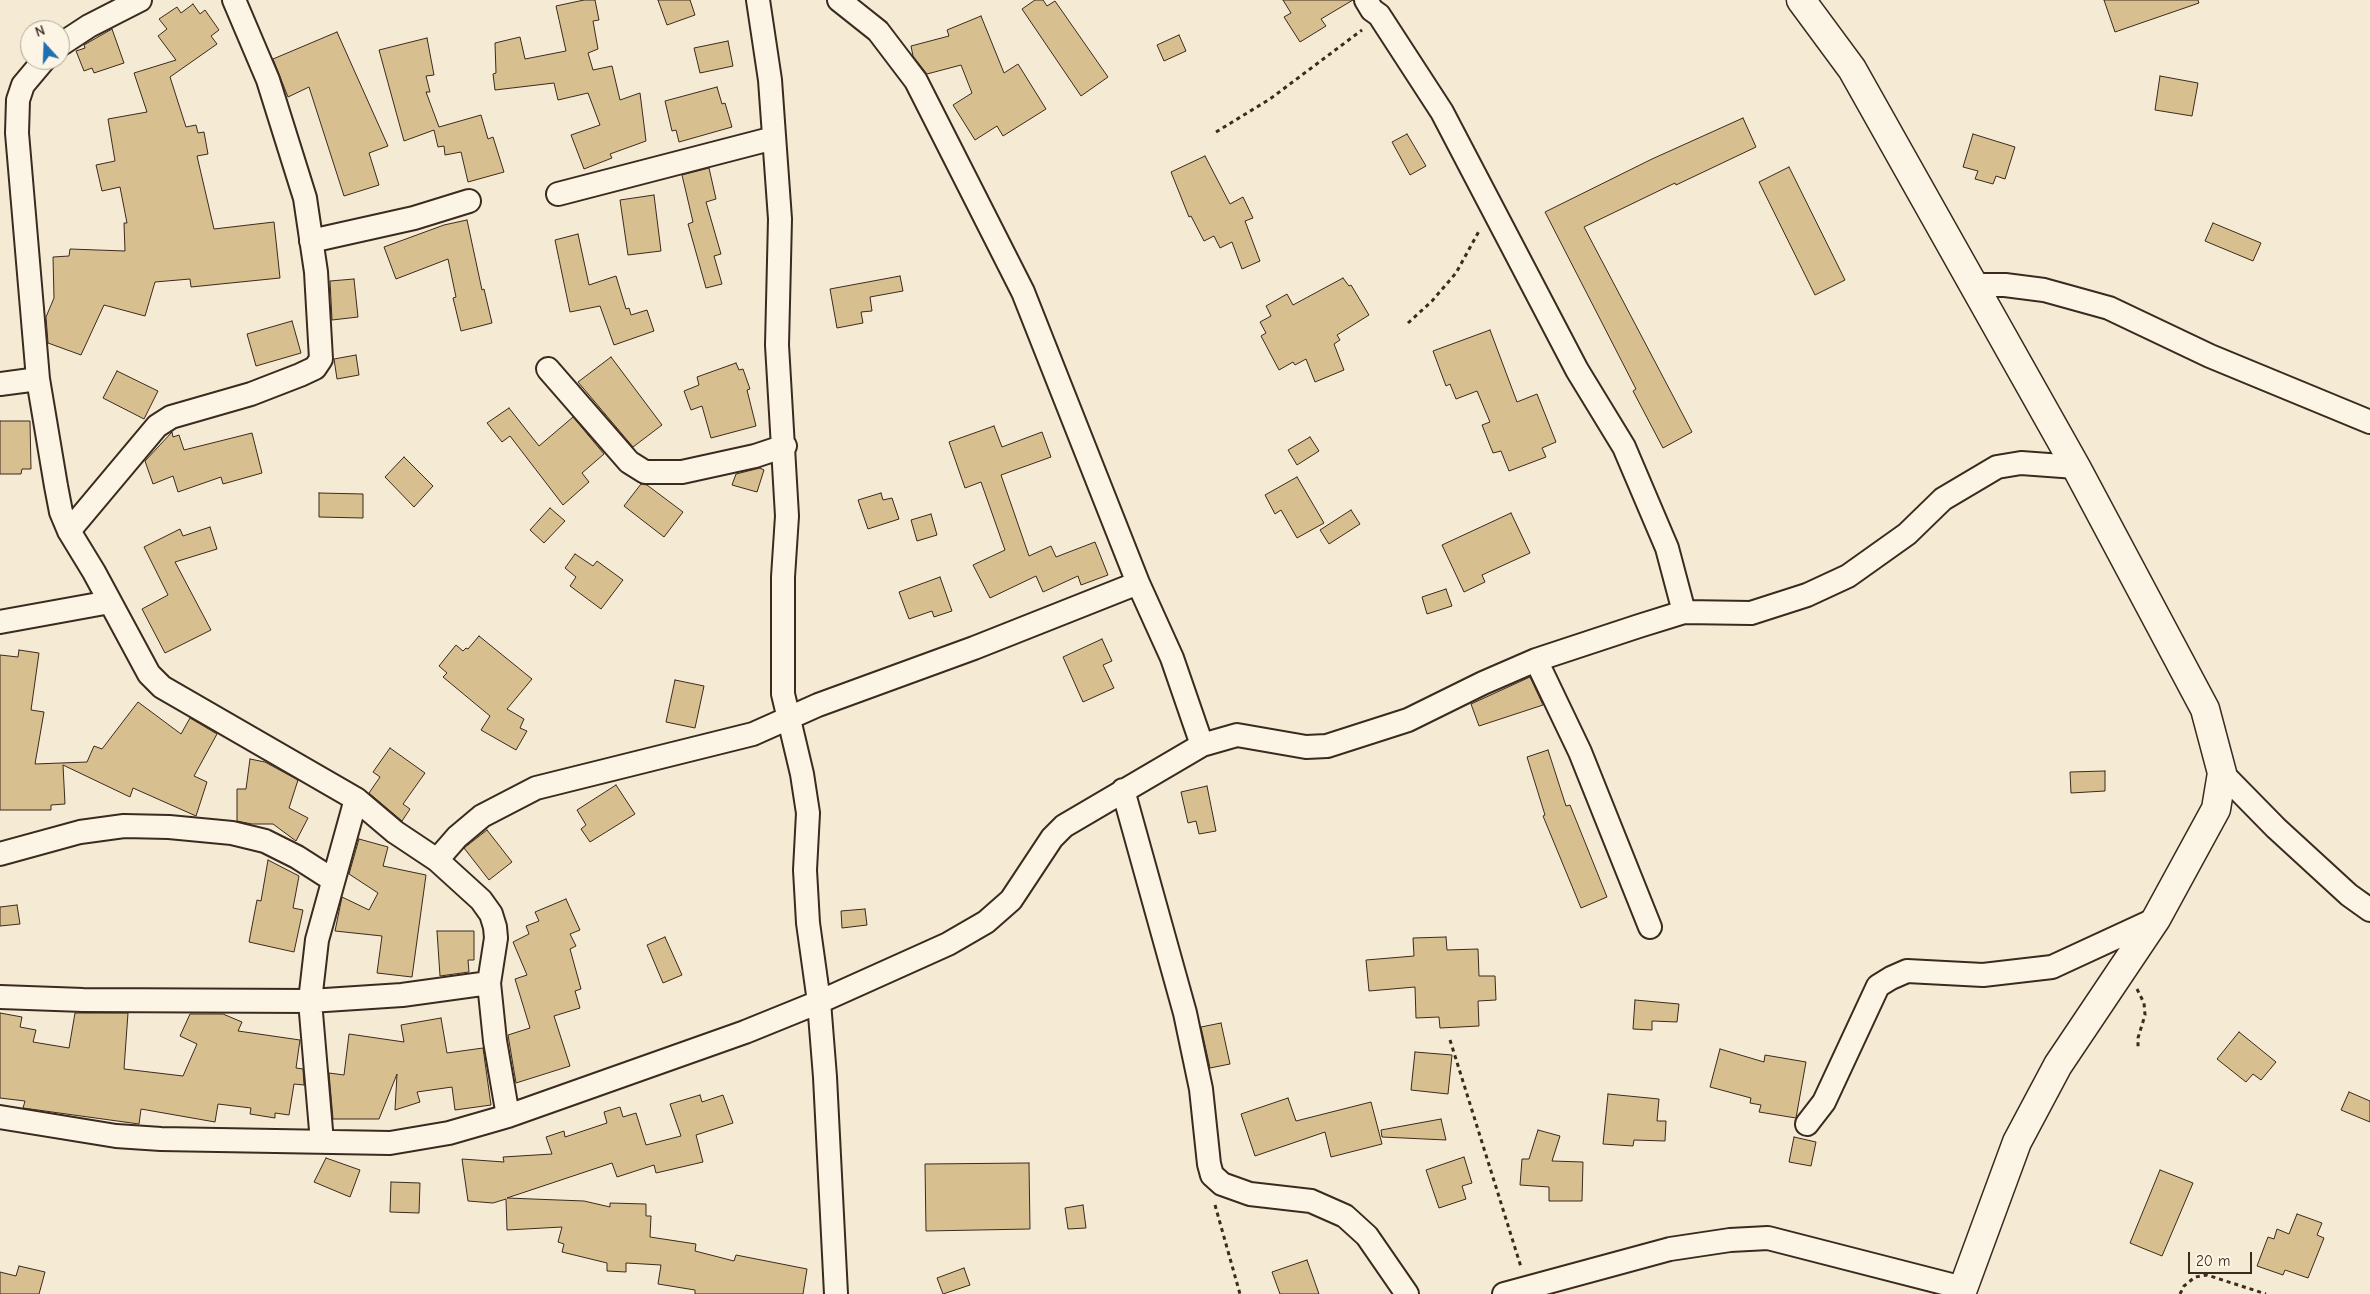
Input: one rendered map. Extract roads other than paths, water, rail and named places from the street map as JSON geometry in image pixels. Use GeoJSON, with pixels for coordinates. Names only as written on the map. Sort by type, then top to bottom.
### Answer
{"type":"FeatureCollection","features":[{"type":"Feature","properties":{"kind":"street"},"geometry":{"type":"LineString","coordinates":[[70,39],[89,26],[140,0]]}},
{"type":"Feature","properties":{"kind":"street"},"geometry":{"type":"LineString","coordinates":[[70,531],[157,426],[171,417],[251,394],[315,368],[321,359],[316,272],[305,198],[279,113],[240,10],[234,0]]}},
{"type":"Feature","properties":{"kind":"street"},"geometry":{"type":"LineString","coordinates":[[758,0],[770,80],[780,219],[778,345],[788,516],[783,577],[783,694],[802,774],[808,813],[806,870],[808,923],[819,1002],[836,1294]]}},
{"type":"Feature","properties":{"kind":"street"},"geometry":{"type":"LineString","coordinates":[[839,0],[878,31],[916,81],[1023,292],[1138,583],[1172,658],[1202,745]]}},
{"type":"Feature","properties":{"kind":"street"},"geometry":{"type":"LineString","coordinates":[[1504,1294],[1529,1290],[1670,1249],[1730,1240],[1768,1238],[1962,1291],[2017,1142],[2058,1065],[2156,919],[2216,809],[2222,773],[2205,709],[2076,467],[1852,69],[1801,0]]}},
{"type":"Feature","properties":{"kind":"street"},"geometry":{"type":"LineString","coordinates":[[1373,7],[1442,112],[1476,176],[1490,208],[1576,370],[1624,446],[1667,548],[1684,612]]}},
{"type":"Feature","properties":{"kind":"street"},"geometry":{"type":"LineString","coordinates":[[35,70],[22,85],[18,100],[17,124],[38,379],[61,512],[149,674],[162,687],[356,799],[395,832],[436,860],[481,900],[490,914],[496,938],[489,983],[495,1041],[508,1116]]}},
{"type":"Feature","properties":{"kind":"street"},"geometry":{"type":"LineString","coordinates":[[558,194],[774,138]]}},
{"type":"Feature","properties":{"kind":"street"},"geometry":{"type":"LineString","coordinates":[[311,241],[414,218],[469,201]]}},
{"type":"Feature","properties":{"kind":"street"},"geometry":{"type":"LineString","coordinates":[[1973,285],[2005,285],[2044,290],[2110,308],[2236,367],[2370,422]]}},
{"type":"Feature","properties":{"kind":"street"},"geometry":{"type":"LineString","coordinates":[[548,369],[629,462],[645,472],[682,472],[755,456],[785,446]]}},
{"type":"Feature","properties":{"kind":"street"},"geometry":{"type":"LineString","coordinates":[[0,384],[38,379]]}},
{"type":"Feature","properties":{"kind":"street"},"geometry":{"type":"LineString","coordinates":[[0,1117],[116,1136],[161,1140],[390,1143],[449,1133],[508,1116],[746,1032],[819,1002],[948,944],[986,922],[1011,900],[1052,838],[1064,826],[1202,745],[1237,735],[1306,747],[1327,746],[1408,720],[1483,683],[1536,660],[1684,612],[1751,613],[1807,595],[1848,576],[1907,534],[1943,500],[1997,467],[2021,463],[2076,467]]}},
{"type":"Feature","properties":{"kind":"street"},"geometry":{"type":"LineString","coordinates":[[436,860],[457,837],[482,816],[536,788],[705,748],[754,734],[788,719],[1138,583]]}},
{"type":"Feature","properties":{"kind":"street"},"geometry":{"type":"LineString","coordinates":[[0,622],[110,602]]}},
{"type":"Feature","properties":{"kind":"street"},"geometry":{"type":"LineString","coordinates":[[1536,660],[1580,752],[1650,927]]}},
{"type":"Feature","properties":{"kind":"street"},"geometry":{"type":"LineString","coordinates":[[2222,773],[2276,828],[2337,884],[2370,910]]}},
{"type":"Feature","properties":{"kind":"street"},"geometry":{"type":"LineString","coordinates":[[1123,790],[1184,1013],[1201,1089],[1209,1164],[1212,1175],[1222,1184],[1250,1194],[1311,1201],[1345,1216],[1367,1236],[1406,1294]]}},
{"type":"Feature","properties":{"kind":"street"},"geometry":{"type":"LineString","coordinates":[[322,1142],[310,1001],[317,940],[356,799]]}},
{"type":"Feature","properties":{"kind":"street"},"geometry":{"type":"LineString","coordinates":[[0,854],[80,832],[124,826],[170,827],[232,833],[265,842],[297,858],[333,880]]}},
{"type":"Feature","properties":{"kind":"street"},"geometry":{"type":"LineString","coordinates":[[1807,1124],[1824,1102],[1878,986],[1891,978],[1907,971],[1983,975],[2052,967],[2156,919]]}},
{"type":"Feature","properties":{"kind":"street"},"geometry":{"type":"LineString","coordinates":[[0,996],[83,1000],[310,1001],[402,995],[489,983]]}}]}
